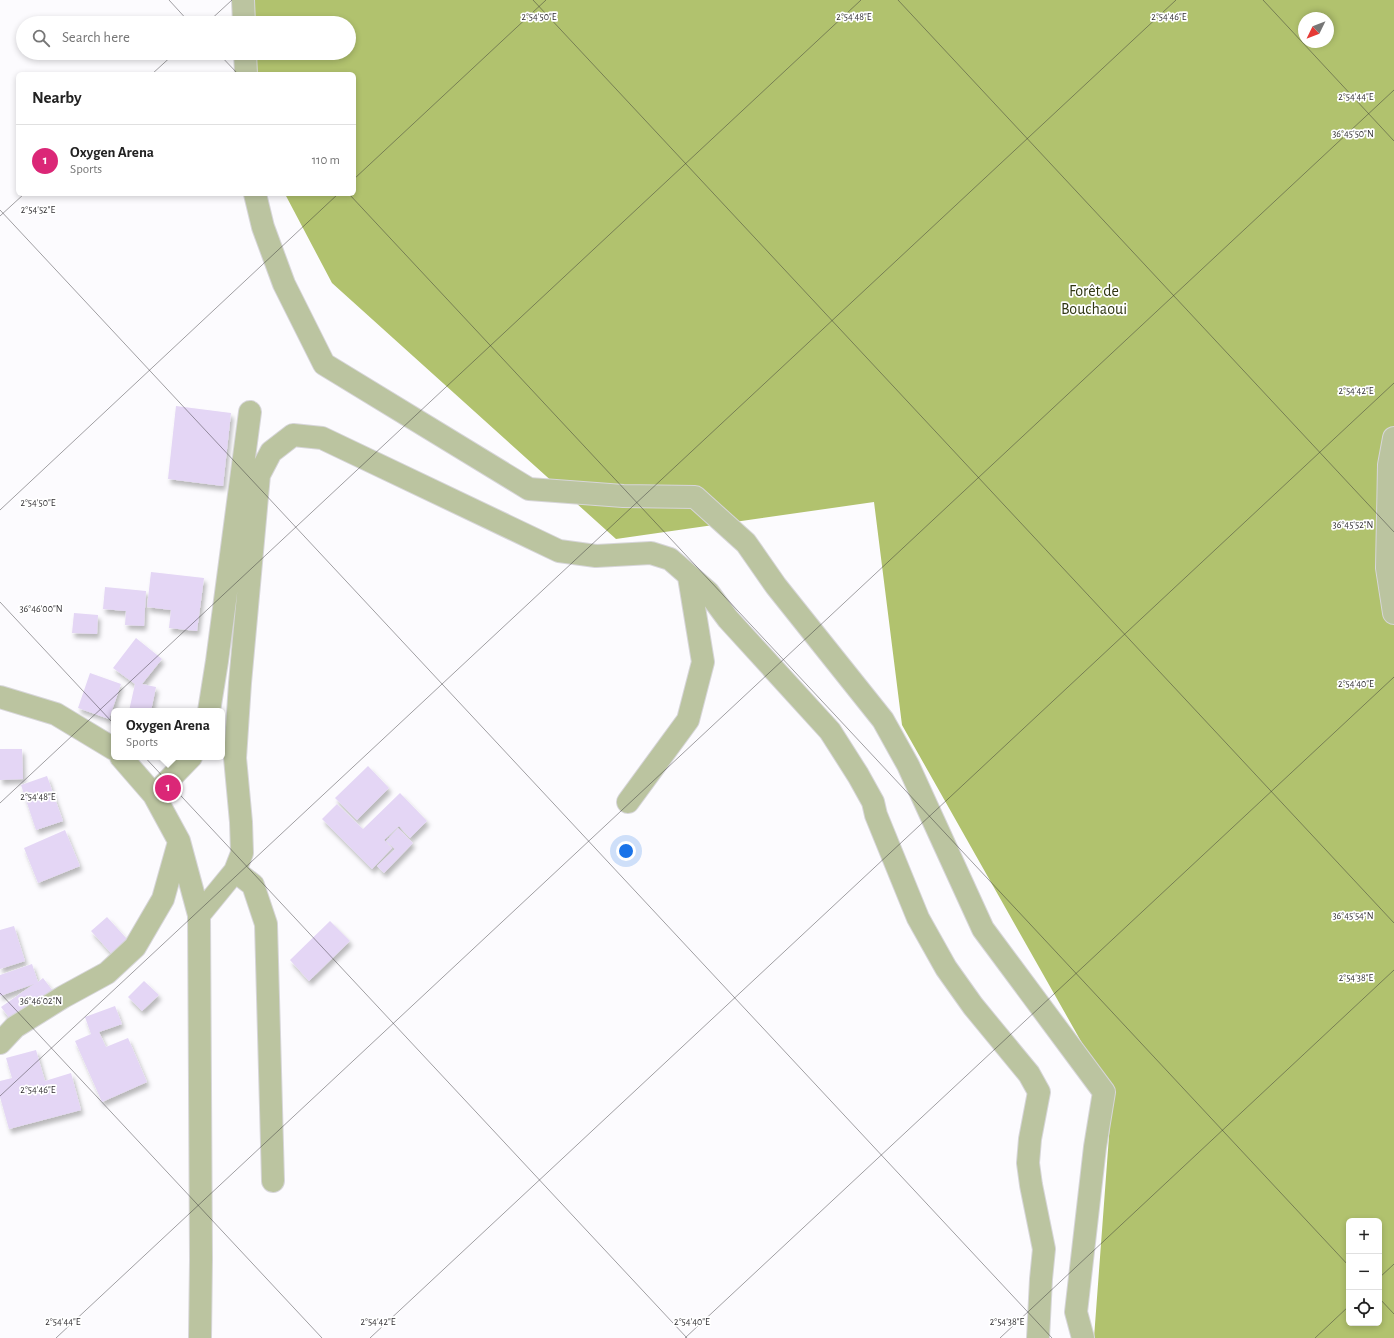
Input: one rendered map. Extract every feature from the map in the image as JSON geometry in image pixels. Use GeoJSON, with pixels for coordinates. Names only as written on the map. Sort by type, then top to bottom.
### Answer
{"type":"FeatureCollection","features":[{"type":"Feature","properties":{"kind":"street"},"geometry":{"type":"LineString","coordinates":[[243,0],[244,16]]}},
{"type":"Feature","properties":{"kind":"street"},"geometry":{"type":"LineString","coordinates":[[245,60],[246,72]]}},
{"type":"Feature","properties":{"kind":"street"},"geometry":{"type":"LineString","coordinates":[[255,196],[263,227],[284,284],[324,364],[529,489],[622,496],[695,497],[746,543],[776,586],[883,720],[908,764],[983,929],[1104,1092],[1095,1147],[1076,1312],[1083,1338]]}},
{"type":"Feature","properties":{"kind":"street"},"geometry":{"type":"LineString","coordinates":[[209,708],[250,412]]}},
{"type":"Feature","properties":{"kind":"street"},"geometry":{"type":"LineString","coordinates":[[199,915],[235,871],[242,853],[236,750],[240,683],[259,475],[271,452],[293,435],[322,438],[559,551],[596,556],[651,553],[670,559],[708,592],[728,619],[830,731],[873,802],[876,815],[918,918],[946,968],[973,1006],[1029,1074],[1039,1092],[1030,1139],[1028,1163],[1044,1249],[1038,1338]]}},
{"type":"Feature","properties":{"kind":"street"},"geometry":{"type":"LineString","coordinates":[[1394,438],[1389,465],[1387,568],[1394,613]]}},
{"type":"Feature","properties":{"kind":"street"},"geometry":{"type":"LineString","coordinates":[[628,802],[688,720],[703,662],[690,576]]}},
{"type":"Feature","properties":{"kind":"street"},"geometry":{"type":"LineString","coordinates":[[0,697],[56,714],[111,747]]}},
{"type":"Feature","properties":{"kind":"street"},"geometry":{"type":"LineString","coordinates":[[124,760],[154,795],[179,841],[199,915],[201,1252],[200,1338]]}},
{"type":"Feature","properties":{"kind":"street"},"geometry":{"type":"LineString","coordinates":[[154,795],[188,760]]}},
{"type":"Feature","properties":{"kind":"street"},"geometry":{"type":"LineString","coordinates":[[0,1043],[15,1027],[63,997],[107,973],[135,947],[163,899],[179,841]]}},
{"type":"Feature","properties":{"kind":"street"},"geometry":{"type":"LineString","coordinates":[[235,871],[253,885],[266,924],[273,1181]]}},
{"type":"Feature","properties":{"kind":"green space","name":"Forêt de Bouchaoui"},"geometry":{"type":"Polygon","coordinates":[[[247,0],[1394,0],[1394,1338],[1094,1338],[1112,1096],[902,725],[874,502],[616,539],[332,283],[286,196],[356,196],[356,72],[245,72],[245,60],[356,60],[356,16],[246,16],[247,0]]]}},
{"type":"Feature","properties":{"kind":"building"},"geometry":{"type":"Polygon","coordinates":[[[176,406],[231,413],[223,486],[168,479],[176,406]]]}},
{"type":"Feature","properties":{"kind":"building"},"geometry":{"type":"Polygon","coordinates":[[[151,572],[204,578],[197,631],[169,628],[171,610],[147,607],[151,572]]]}},
{"type":"Feature","properties":{"kind":"building"},"geometry":{"type":"Polygon","coordinates":[[[105,587],[146,591],[144,626],[125,625],[126,611],[103,609],[105,587]]]}},
{"type":"Feature","properties":{"kind":"building"},"geometry":{"type":"Polygon","coordinates":[[[74,613],[98,615],[97,634],[72,633],[74,613]]]}},
{"type":"Feature","properties":{"kind":"building"},"geometry":{"type":"Polygon","coordinates":[[[136,638],[162,659],[142,684],[156,687],[152,708],[130,708],[135,684],[113,668],[136,638]]]}},
{"type":"Feature","properties":{"kind":"building"},"geometry":{"type":"Polygon","coordinates":[[[90,673],[121,684],[113,708],[111,708],[109,719],[78,708],[90,673]]]}},
{"type":"Feature","properties":{"kind":"building"},"geometry":{"type":"Polygon","coordinates":[[[0,749],[22,749],[23,779],[0,780],[0,749]]]}},
{"type":"Feature","properties":{"kind":"building"},"geometry":{"type":"Polygon","coordinates":[[[368,766],[389,788],[357,820],[335,798],[368,766]]]}},
{"type":"Feature","properties":{"kind":"building"},"geometry":{"type":"Polygon","coordinates":[[[47,776],[63,821],[36,830],[21,785],[47,776]]]}},
{"type":"Feature","properties":{"kind":"building"},"geometry":{"type":"Polygon","coordinates":[[[400,793],[427,821],[410,838],[399,826],[384,840],[392,848],[372,869],[322,819],[337,804],[363,829],[400,793]]]}},
{"type":"Feature","properties":{"kind":"building"},"geometry":{"type":"Polygon","coordinates":[[[398,828],[413,843],[384,873],[377,866],[395,849],[386,841],[398,828]]]}},
{"type":"Feature","properties":{"kind":"building"},"geometry":{"type":"Polygon","coordinates":[[[65,830],[80,866],[38,883],[24,848],[65,830]]]}},
{"type":"Feature","properties":{"kind":"building"},"geometry":{"type":"Polygon","coordinates":[[[107,917],[127,939],[111,953],[91,931],[107,917]]]}},
{"type":"Feature","properties":{"kind":"building"},"geometry":{"type":"Polygon","coordinates":[[[330,921],[350,941],[309,981],[290,960],[330,921]]]}},
{"type":"Feature","properties":{"kind":"building"},"geometry":{"type":"Polygon","coordinates":[[[14,926],[25,961],[0,969],[0,930],[14,926]]]}},
{"type":"Feature","properties":{"kind":"building"},"geometry":{"type":"Polygon","coordinates":[[[32,964],[38,982],[43,978],[56,995],[14,1024],[1,1007],[34,984],[0,996],[0,975],[32,964]]]}},
{"type":"Feature","properties":{"kind":"building"},"geometry":{"type":"Polygon","coordinates":[[[144,981],[159,995],[142,1011],[128,997],[144,981]]]}},
{"type":"Feature","properties":{"kind":"building"},"geometry":{"type":"Polygon","coordinates":[[[115,1006],[122,1024],[99,1032],[106,1047],[128,1038],[147,1082],[102,1102],[75,1041],[91,1034],[85,1017],[115,1006]]]}},
{"type":"Feature","properties":{"kind":"building"},"geometry":{"type":"Polygon","coordinates":[[[36,1050],[45,1081],[71,1073],[81,1110],[9,1129],[0,1097],[0,1081],[12,1078],[6,1058],[36,1050]]]}},
{"type":"Feature","properties":{"kind":"place","name":"Oxygen Arena"},"geometry":{"type":"Point","coordinates":[168,788]}}]}
